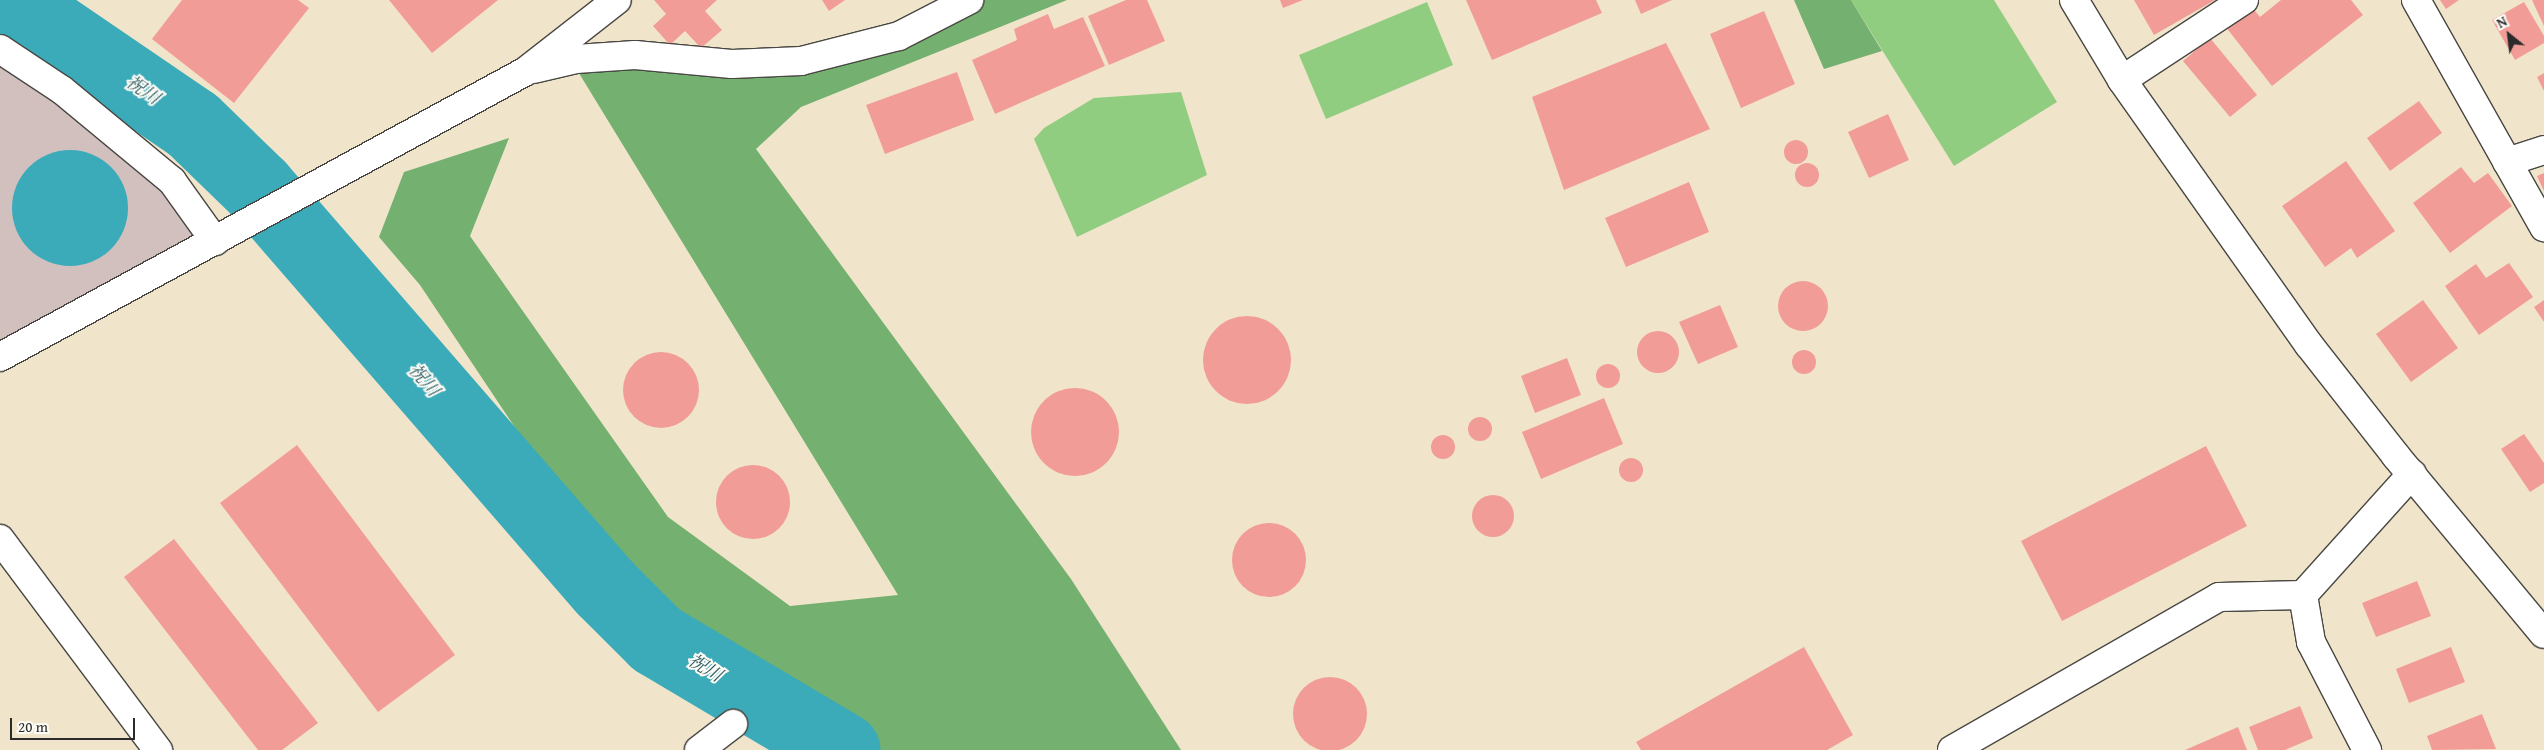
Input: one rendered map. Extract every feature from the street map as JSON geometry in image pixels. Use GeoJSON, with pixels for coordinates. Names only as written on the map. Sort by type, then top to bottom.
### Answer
{"type":"FeatureCollection","features":[{"type":"Feature","properties":{"kind":"street"},"geometry":{"type":"LineString","coordinates":[[0,357],[526,71],[617,0]]}},
{"type":"Feature","properties":{"kind":"street"},"geometry":{"type":"LineString","coordinates":[[526,71],[576,59],[635,55],[732,64],[801,61],[899,36],[969,0]]}},
{"type":"Feature","properties":{"kind":"street"},"geometry":{"type":"LineString","coordinates":[[2074,0],[2122,80],[2309,345],[2412,474],[2539,621]]}},
{"type":"Feature","properties":{"kind":"street"},"geometry":{"type":"LineString","coordinates":[[2122,80],[2244,0]]}},
{"type":"Feature","properties":{"kind":"street"},"geometry":{"type":"LineString","coordinates":[[2416,0],[2544,227]]}},
{"type":"Feature","properties":{"kind":"street"},"geometry":{"type":"LineString","coordinates":[[0,49],[62,90],[172,181],[215,241]]}},
{"type":"Feature","properties":{"kind":"street"},"geometry":{"type":"LineString","coordinates":[[2508,162],[2544,150]]}},
{"type":"Feature","properties":{"kind":"street"},"geometry":{"type":"LineString","coordinates":[[1952,750],[2219,597],[2303,595],[2412,474]]}},
{"type":"Feature","properties":{"kind":"street"},"geometry":{"type":"LineString","coordinates":[[0,539],[158,750]]}},
{"type":"Feature","properties":{"kind":"street"},"geometry":{"type":"LineString","coordinates":[[2303,595],[2311,642],[2367,750]]}},
{"type":"Feature","properties":{"kind":"street"},"geometry":{"type":"LineString","coordinates":[[699,750],[733,724]]}},
{"type":"Feature","properties":{"kind":"shaded area"},"geometry":{"type":"Polygon","coordinates":[[[0,48],[62,90],[215,241],[0,357],[0,48]]]}},
{"type":"Feature","properties":{"kind":"green space"},"geometry":{"type":"Polygon","coordinates":[[[961,0],[1067,0],[801,107],[756,149],[1071,579],[1181,750],[849,750],[656,639],[420,285],[379,237],[404,172],[509,138],[470,236],[668,517],[790,606],[898,595],[574,65],[732,64],[894,24],[961,0]]]}},
{"type":"Feature","properties":{"kind":"green space"},"geometry":{"type":"Polygon","coordinates":[[[1794,0],[1851,0],[1882,51],[1824,69],[1794,0]]]}},
{"type":"Feature","properties":{"kind":"green space"},"geometry":{"type":"Polygon","coordinates":[[[1851,0],[1994,0],[2057,102],[1954,166],[1851,0]]]}},
{"type":"Feature","properties":{"kind":"green space"},"geometry":{"type":"Polygon","coordinates":[[[1427,2],[1453,65],[1326,119],[1299,55],[1427,2]]]}},
{"type":"Feature","properties":{"kind":"green space"},"geometry":{"type":"Polygon","coordinates":[[[1181,92],[1207,175],[1077,237],[1034,139],[1044,128],[1094,98],[1181,92]]]}},
{"type":"Feature","properties":{"kind":"water"},"geometry":{"type":"Polygon","coordinates":[[[70,150],[92,154],[111,167],[124,186],[128,208],[124,230],[111,249],[92,262],[70,266],[48,262],[29,249],[16,230],[12,208],[16,186],[29,167],[48,154],[70,150]]]}},
{"type":"Feature","properties":{"kind":"building"},"geometry":{"type":"Polygon","coordinates":[[[182,0],[298,0],[309,8],[234,103],[152,39],[182,0]]]}},
{"type":"Feature","properties":{"kind":"building"},"geometry":{"type":"Polygon","coordinates":[[[389,0],[498,0],[432,53],[389,0]]]}},
{"type":"Feature","properties":{"kind":"building"},"geometry":{"type":"Polygon","coordinates":[[[654,0],[717,0],[705,11],[722,30],[701,48],[685,31],[670,45],[653,26],[666,14],[654,0]]]}},
{"type":"Feature","properties":{"kind":"building"},"geometry":{"type":"Polygon","coordinates":[[[822,0],[845,0],[829,11],[822,0]]]}},
{"type":"Feature","properties":{"kind":"building"},"geometry":{"type":"Polygon","coordinates":[[[1126,0],[1147,0],[1165,41],[1109,65],[1088,16],[1126,0]]]}},
{"type":"Feature","properties":{"kind":"building"},"geometry":{"type":"Polygon","coordinates":[[[1280,0],[1303,0],[1283,8],[1280,0]]]}},
{"type":"Feature","properties":{"kind":"building"},"geometry":{"type":"Polygon","coordinates":[[[1466,0],[1596,0],[1602,13],[1492,60],[1466,0]]]}},
{"type":"Feature","properties":{"kind":"building"},"geometry":{"type":"Polygon","coordinates":[[[1635,0],[1672,0],[1641,14],[1635,0]]]}},
{"type":"Feature","properties":{"kind":"building"},"geometry":{"type":"Polygon","coordinates":[[[2134,0],[2215,0],[2154,35],[2134,0]]]}},
{"type":"Feature","properties":{"kind":"building"},"geometry":{"type":"Polygon","coordinates":[[[2281,0],[2351,0],[2363,15],[2272,86],[2225,26],[2250,5],[2260,17],[2281,0]]]}},
{"type":"Feature","properties":{"kind":"building"},"geometry":{"type":"Polygon","coordinates":[[[2440,0],[2459,0],[2446,9],[2440,0]]]}},
{"type":"Feature","properties":{"kind":"building"},"geometry":{"type":"Polygon","coordinates":[[[2532,0],[2544,0],[2544,26],[2532,0]]]}},
{"type":"Feature","properties":{"kind":"building"},"geometry":{"type":"Polygon","coordinates":[[[2524,2],[2544,36],[2544,43],[2515,60],[2492,20],[2524,2]]]}},
{"type":"Feature","properties":{"kind":"building"},"geometry":{"type":"Polygon","coordinates":[[[1764,11],[1795,84],[1741,108],[1710,34],[1764,11]]]}},
{"type":"Feature","properties":{"kind":"building"},"geometry":{"type":"Polygon","coordinates":[[[1048,14],[1054,29],[1083,17],[1105,66],[995,114],[972,60],[1017,40],[1014,29],[1048,14]]]}},
{"type":"Feature","properties":{"kind":"building"},"geometry":{"type":"Polygon","coordinates":[[[2210,38],[2257,95],[2230,117],[2183,61],[2210,38]]]}},
{"type":"Feature","properties":{"kind":"building"},"geometry":{"type":"Polygon","coordinates":[[[1666,43],[1710,129],[1564,190],[1532,97],[1666,43]]]}},
{"type":"Feature","properties":{"kind":"building"},"geometry":{"type":"Polygon","coordinates":[[[957,72],[974,120],[885,154],[866,105],[957,72]]]}},
{"type":"Feature","properties":{"kind":"building"},"geometry":{"type":"Polygon","coordinates":[[[2544,73],[2544,91],[2537,77],[2544,73]]]}},
{"type":"Feature","properties":{"kind":"building"},"geometry":{"type":"Polygon","coordinates":[[[2419,101],[2442,133],[2390,171],[2367,138],[2419,101]]]}},
{"type":"Feature","properties":{"kind":"building"},"geometry":{"type":"Polygon","coordinates":[[[1888,114],[1909,160],[1869,178],[1848,132],[1888,114]]]}},
{"type":"Feature","properties":{"kind":"building"},"geometry":{"type":"Polygon","coordinates":[[[1796,140],[1805,143],[1808,152],[1805,161],[1796,164],[1787,161],[1784,152],[1787,143],[1796,140]]]}},
{"type":"Feature","properties":{"kind":"building"},"geometry":{"type":"Polygon","coordinates":[[[2346,161],[2395,231],[2357,258],[2351,248],[2325,267],[2282,206],[2346,161]]]}},
{"type":"Feature","properties":{"kind":"building"},"geometry":{"type":"Polygon","coordinates":[[[1807,163],[1816,166],[1819,175],[1816,184],[1807,187],[1798,184],[1795,175],[1798,166],[1807,163]]]}},
{"type":"Feature","properties":{"kind":"building"},"geometry":{"type":"Polygon","coordinates":[[[2461,167],[2474,183],[2488,173],[2512,206],[2450,253],[2413,203],[2461,167]]]}},
{"type":"Feature","properties":{"kind":"building"},"geometry":{"type":"Polygon","coordinates":[[[2544,173],[2544,191],[2537,176],[2544,173]]]}},
{"type":"Feature","properties":{"kind":"building"},"geometry":{"type":"Polygon","coordinates":[[[1689,182],[1709,232],[1626,267],[1605,218],[1689,182]]]}},
{"type":"Feature","properties":{"kind":"building"},"geometry":{"type":"Polygon","coordinates":[[[2509,263],[2533,297],[2479,335],[2445,286],[2476,264],[2486,278],[2509,263]]]}},
{"type":"Feature","properties":{"kind":"building"},"geometry":{"type":"Polygon","coordinates":[[[1803,281],[1812,283],[1823,292],[1828,306],[1826,315],[1817,326],[1803,331],[1794,329],[1783,320],[1778,306],[1780,297],[1789,286],[1803,281]]]}},
{"type":"Feature","properties":{"kind":"building"},"geometry":{"type":"Polygon","coordinates":[[[2423,300],[2458,348],[2411,382],[2376,334],[2423,300]]]}},
{"type":"Feature","properties":{"kind":"building"},"geometry":{"type":"Polygon","coordinates":[[[2544,300],[2544,322],[2534,307],[2544,300]]]}},
{"type":"Feature","properties":{"kind":"building"},"geometry":{"type":"Polygon","coordinates":[[[1720,305],[1738,347],[1698,364],[1679,322],[1720,305]]]}},
{"type":"Feature","properties":{"kind":"building"},"geometry":{"type":"Polygon","coordinates":[[[1247,316],[1264,319],[1278,329],[1288,343],[1291,360],[1288,377],[1278,391],[1264,401],[1247,404],[1230,401],[1216,391],[1206,377],[1203,360],[1206,343],[1216,329],[1230,319],[1247,316]]]}},
{"type":"Feature","properties":{"kind":"building"},"geometry":{"type":"Polygon","coordinates":[[[1662,331],[1670,334],[1676,340],[1679,352],[1676,364],[1670,370],[1654,373],[1646,370],[1640,364],[1637,348],[1640,340],[1646,334],[1662,331]]]}},
{"type":"Feature","properties":{"kind":"building"},"geometry":{"type":"Polygon","coordinates":[[[1804,350],[1813,353],[1816,362],[1813,371],[1804,374],[1795,371],[1792,362],[1795,353],[1804,350]]]}},
{"type":"Feature","properties":{"kind":"building"},"geometry":{"type":"Polygon","coordinates":[[[661,352],[675,355],[688,363],[696,376],[699,390],[696,404],[688,417],[675,425],[661,428],[647,425],[634,417],[626,404],[623,390],[626,376],[634,363],[647,355],[661,352]]]}},
{"type":"Feature","properties":{"kind":"building"},"geometry":{"type":"Polygon","coordinates":[[[1567,358],[1581,395],[1535,413],[1521,376],[1567,358]]]}},
{"type":"Feature","properties":{"kind":"building"},"geometry":{"type":"Polygon","coordinates":[[[1608,364],[1617,367],[1620,376],[1617,385],[1608,388],[1599,385],[1596,376],[1599,367],[1608,364]]]}},
{"type":"Feature","properties":{"kind":"building"},"geometry":{"type":"Polygon","coordinates":[[[1075,388],[1092,391],[1106,401],[1116,415],[1119,432],[1116,449],[1106,463],[1092,473],[1075,476],[1058,473],[1044,463],[1034,449],[1031,432],[1034,415],[1044,401],[1058,391],[1075,388]]]}},
{"type":"Feature","properties":{"kind":"building"},"geometry":{"type":"Polygon","coordinates":[[[1604,398],[1623,444],[1541,479],[1522,432],[1604,398]]]}},
{"type":"Feature","properties":{"kind":"building"},"geometry":{"type":"Polygon","coordinates":[[[1480,417],[1489,420],[1492,429],[1489,438],[1480,441],[1471,438],[1468,429],[1471,420],[1480,417]]]}},
{"type":"Feature","properties":{"kind":"building"},"geometry":{"type":"Polygon","coordinates":[[[2524,434],[2544,463],[2544,483],[2530,492],[2501,449],[2524,434]]]}},
{"type":"Feature","properties":{"kind":"building"},"geometry":{"type":"Polygon","coordinates":[[[1443,435],[1452,438],[1455,447],[1452,456],[1443,459],[1434,456],[1431,447],[1434,438],[1443,435]]]}},
{"type":"Feature","properties":{"kind":"building"},"geometry":{"type":"Polygon","coordinates":[[[297,445],[455,655],[378,712],[220,503],[297,445]]]}},
{"type":"Feature","properties":{"kind":"building"},"geometry":{"type":"Polygon","coordinates":[[[2206,446],[2247,526],[2062,621],[2021,541],[2206,446]]]}},
{"type":"Feature","properties":{"kind":"building"},"geometry":{"type":"Polygon","coordinates":[[[1631,458],[1636,459],[1642,465],[1642,475],[1636,481],[1631,482],[1626,481],[1620,475],[1619,470],[1620,465],[1626,459],[1631,458]]]}},
{"type":"Feature","properties":{"kind":"building"},"geometry":{"type":"Polygon","coordinates":[[[746,465],[760,465],[774,471],[784,481],[790,495],[788,516],[774,533],[760,539],[746,539],[732,533],[722,523],[716,509],[716,495],[722,481],[732,471],[746,465]]]}},
{"type":"Feature","properties":{"kind":"building"},"geometry":{"type":"Polygon","coordinates":[[[1497,495],[1505,498],[1511,504],[1514,516],[1511,528],[1505,534],[1489,537],[1481,534],[1475,528],[1472,512],[1475,504],[1481,498],[1497,495]]]}},
{"type":"Feature","properties":{"kind":"building"},"geometry":{"type":"Polygon","coordinates":[[[1262,523],[1276,523],[1290,529],[1300,539],[1306,553],[1304,574],[1290,591],[1276,597],[1262,597],[1248,591],[1238,581],[1232,567],[1232,553],[1238,539],[1248,529],[1262,523]]]}},
{"type":"Feature","properties":{"kind":"building"},"geometry":{"type":"Polygon","coordinates":[[[174,539],[318,723],[282,750],[258,750],[124,577],[174,539]]]}},
{"type":"Feature","properties":{"kind":"building"},"geometry":{"type":"Polygon","coordinates":[[[2417,581],[2431,616],[2376,637],[2362,603],[2417,581]]]}},
{"type":"Feature","properties":{"kind":"building"},"geometry":{"type":"Polygon","coordinates":[[[1804,647],[1853,735],[1827,750],[1641,750],[1636,742],[1804,647]]]}},
{"type":"Feature","properties":{"kind":"building"},"geometry":{"type":"Polygon","coordinates":[[[2451,647],[2465,682],[2409,703],[2396,669],[2451,647]]]}},
{"type":"Feature","properties":{"kind":"building"},"geometry":{"type":"Polygon","coordinates":[[[1323,677],[1337,677],[1351,683],[1361,693],[1367,707],[1365,728],[1351,745],[1337,751],[1323,751],[1309,745],[1299,735],[1293,721],[1293,707],[1299,693],[1309,683],[1323,677]]]}},
{"type":"Feature","properties":{"kind":"building"},"geometry":{"type":"Polygon","coordinates":[[[2300,706],[2313,738],[2285,750],[2258,750],[2249,727],[2300,706]]]}},
{"type":"Feature","properties":{"kind":"building"},"geometry":{"type":"Polygon","coordinates":[[[2482,714],[2496,749],[2432,750],[2427,736],[2482,714]]]}},
{"type":"Feature","properties":{"kind":"building"},"geometry":{"type":"Polygon","coordinates":[[[2238,727],[2247,750],[2185,750],[2238,727]]]}},
{"type":"Feature","properties":{"kind":"waterway","name":"祝川"},"geometry":{"type":"LineString","coordinates":[[10,0],[192,124],[258,188],[604,587],[656,639],[843,750]]}}]}
